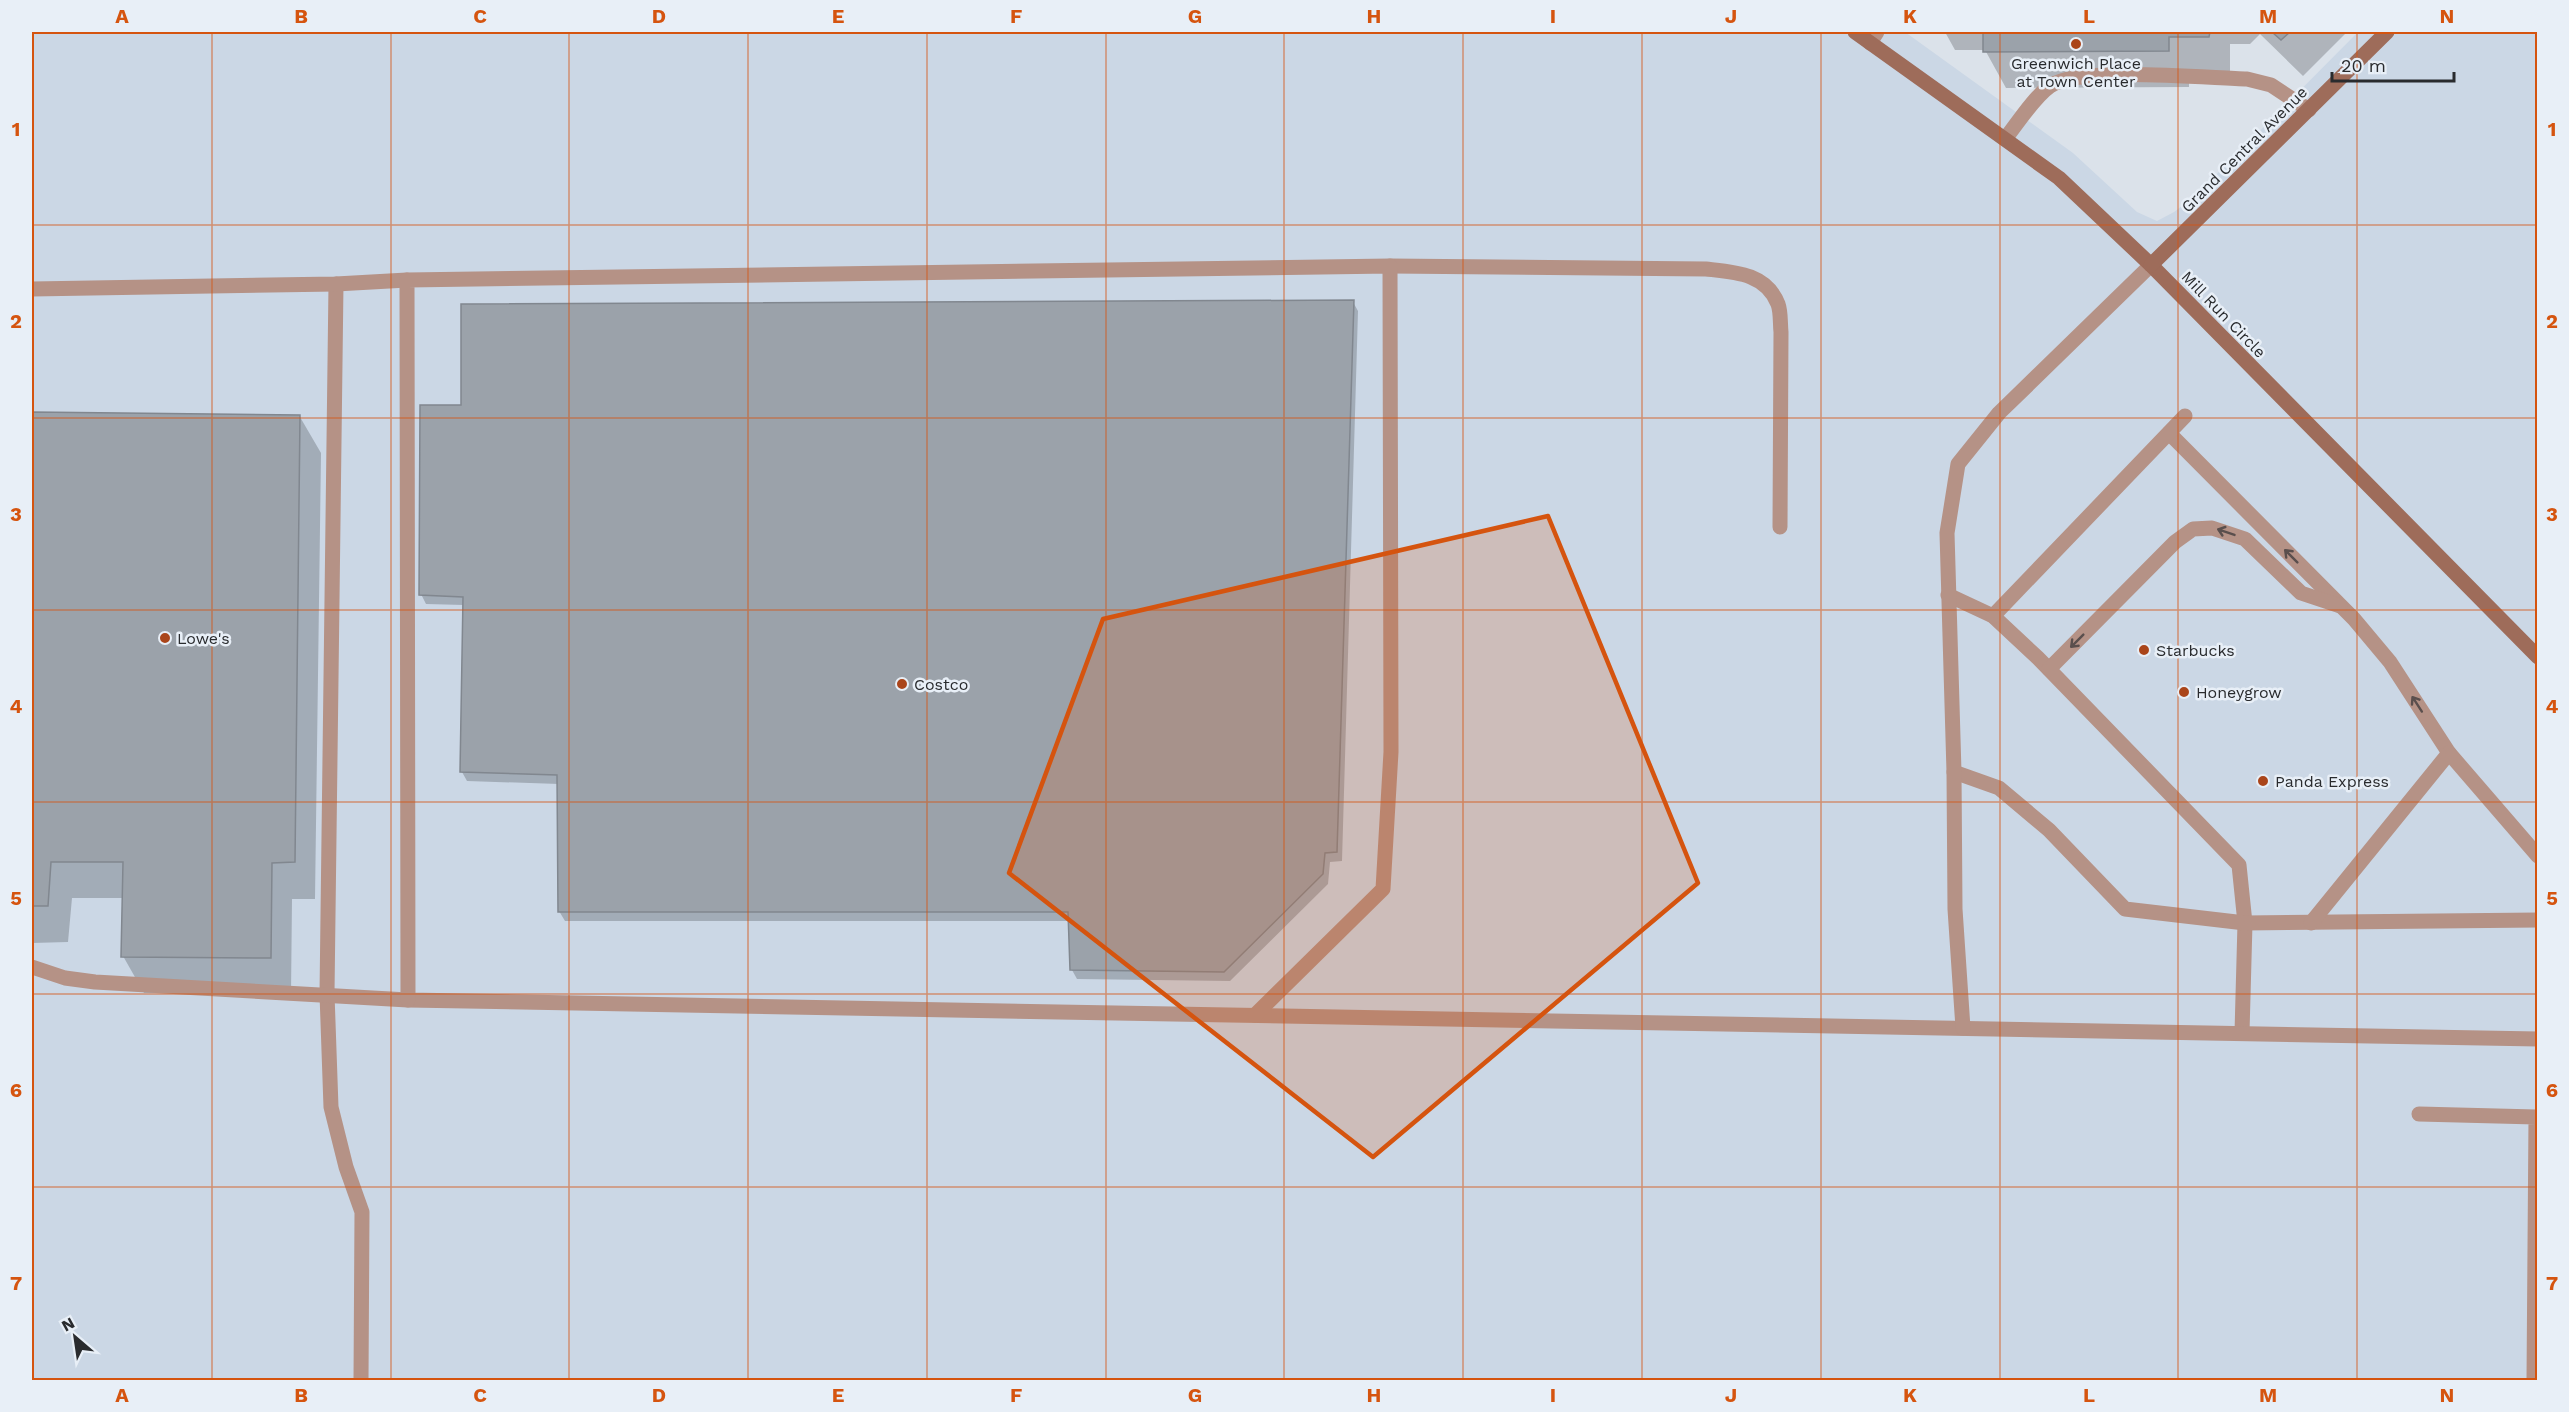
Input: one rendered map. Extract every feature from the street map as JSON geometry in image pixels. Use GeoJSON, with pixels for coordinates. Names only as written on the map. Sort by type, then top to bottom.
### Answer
{"type":"FeatureCollection","features":[{"type":"Feature","properties":{"kind":"street","name":"Mill Run Circle"},"geometry":{"type":"LineString","coordinates":[[1855,32],[1873,37],[2059,178],[2151,265],[2538,657]]}},
{"type":"Feature","properties":{"kind":"street","name":"Grand Central Avenue"},"geometry":{"type":"LineString","coordinates":[[2151,265],[2387,32]]}},
{"type":"Feature","properties":{"kind":"lane"},"geometry":{"type":"LineString","coordinates":[[2005,139],[2048,87],[2064,78],[2091,75],[2247,80],[2271,84],[2309,110]]}},
{"type":"Feature","properties":{"kind":"lane"},"geometry":{"type":"LineString","coordinates":[[1963,1028],[1956,909],[1947,533],[1958,464],[1999,413],[2151,265]]}},
{"type":"Feature","properties":{"kind":"lane"},"geometry":{"type":"LineString","coordinates":[[1255,1015],[1383,889],[1391,740],[1390,266]]}},
{"type":"Feature","properties":{"kind":"lane"},"geometry":{"type":"LineString","coordinates":[[32,289],[336,284],[406,280],[1390,266],[1706,269],[1740,273],[1764,282],[1778,304],[1781,332],[1780,527]]}},
{"type":"Feature","properties":{"kind":"lane"},"geometry":{"type":"LineString","coordinates":[[406,280],[408,1000]]}},
{"type":"Feature","properties":{"kind":"lane"},"geometry":{"type":"LineString","coordinates":[[336,284],[327,994],[331,1107],[346,1167],[362,1212],[361,1380]]}},
{"type":"Feature","properties":{"kind":"lane"},"geometry":{"type":"LineString","coordinates":[[1993,616],[2185,416]]}},
{"type":"Feature","properties":{"kind":"lane"},"geometry":{"type":"LineString","coordinates":[[2169,433],[2343,607],[2390,662],[2449,753],[2538,856]]}},
{"type":"Feature","properties":{"kind":"lane"},"geometry":{"type":"LineString","coordinates":[[2049,669],[2175,542],[2193,529],[2212,528],[2245,539],[2301,593],[2343,607]]}},
{"type":"Feature","properties":{"kind":"lane"},"geometry":{"type":"LineString","coordinates":[[1948,594],[1993,616],[2049,669],[2239,865],[2245,923],[2242,1033]]}},
{"type":"Feature","properties":{"kind":"lane"},"geometry":{"type":"LineString","coordinates":[[2311,922],[2449,753]]}},
{"type":"Feature","properties":{"kind":"lane"},"geometry":{"type":"LineString","coordinates":[[1954,772],[1999,788],[2049,830],[2126,909],[2245,923],[2538,920]]}},
{"type":"Feature","properties":{"kind":"lane"},"geometry":{"type":"LineString","coordinates":[[32,967],[65,978],[95,982],[408,1000],[2538,1039]]}},
{"type":"Feature","properties":{"kind":"lane"},"geometry":{"type":"LineString","coordinates":[[2419,1114],[2536,1118],[2534,1380]]}},
{"type":"Feature","properties":{"kind":"highlighted area"},"geometry":{"type":"Polygon","coordinates":[[[1548,516],[1698,883],[1373,1157],[1009,873],[1103,619],[1548,516]]]}},
{"type":"Feature","properties":{"kind":"shaded area"},"geometry":{"type":"Polygon","coordinates":[[[32,32],[1905,32],[2073,153],[2137,212],[2157,221],[2194,197],[2358,32],[2537,32],[2537,1380],[32,1380],[32,32]]]}},
{"type":"Feature","properties":{"kind":"building","name":"Greenwich Place at Town Center"},"geometry":{"type":"Polygon","coordinates":[[[1983,32],[2210,32],[2209,37],[2169,37],[2169,51],[1983,52],[1983,32]]]}},
{"type":"Feature","properties":{"kind":"building"},"geometry":{"type":"Polygon","coordinates":[[[2272,32],[2290,32],[2281,40],[2272,32]]]}},
{"type":"Feature","properties":{"kind":"building","name":"Costco"},"geometry":{"type":"Polygon","coordinates":[[[1354,300],[1337,852],[1325,853],[1323,874],[1224,972],[1070,970],[1068,912],[558,912],[557,775],[460,772],[463,597],[419,595],[420,405],[461,405],[461,304],[1354,300]]]}},
{"type":"Feature","properties":{"kind":"building","name":"Lowe's"},"geometry":{"type":"Polygon","coordinates":[[[32,412],[300,415],[295,862],[272,863],[271,958],[121,957],[123,862],[51,862],[48,906],[32,906],[32,412]]]}},
{"type":"Feature","properties":{"kind":"place","name":"Greenwich Place at Town Center"},"geometry":{"type":"Point","coordinates":[2076,44]}},
{"type":"Feature","properties":{"kind":"place","name":"Lowe's"},"geometry":{"type":"Point","coordinates":[165,638]}},
{"type":"Feature","properties":{"kind":"place","name":"Starbucks"},"geometry":{"type":"Point","coordinates":[2144,650]}},
{"type":"Feature","properties":{"kind":"place","name":"Costco"},"geometry":{"type":"Point","coordinates":[902,684]}},
{"type":"Feature","properties":{"kind":"place","name":"Honeygrow"},"geometry":{"type":"Point","coordinates":[2184,692]}},
{"type":"Feature","properties":{"kind":"place","name":"Panda Express"},"geometry":{"type":"Point","coordinates":[2263,781]}}]}
